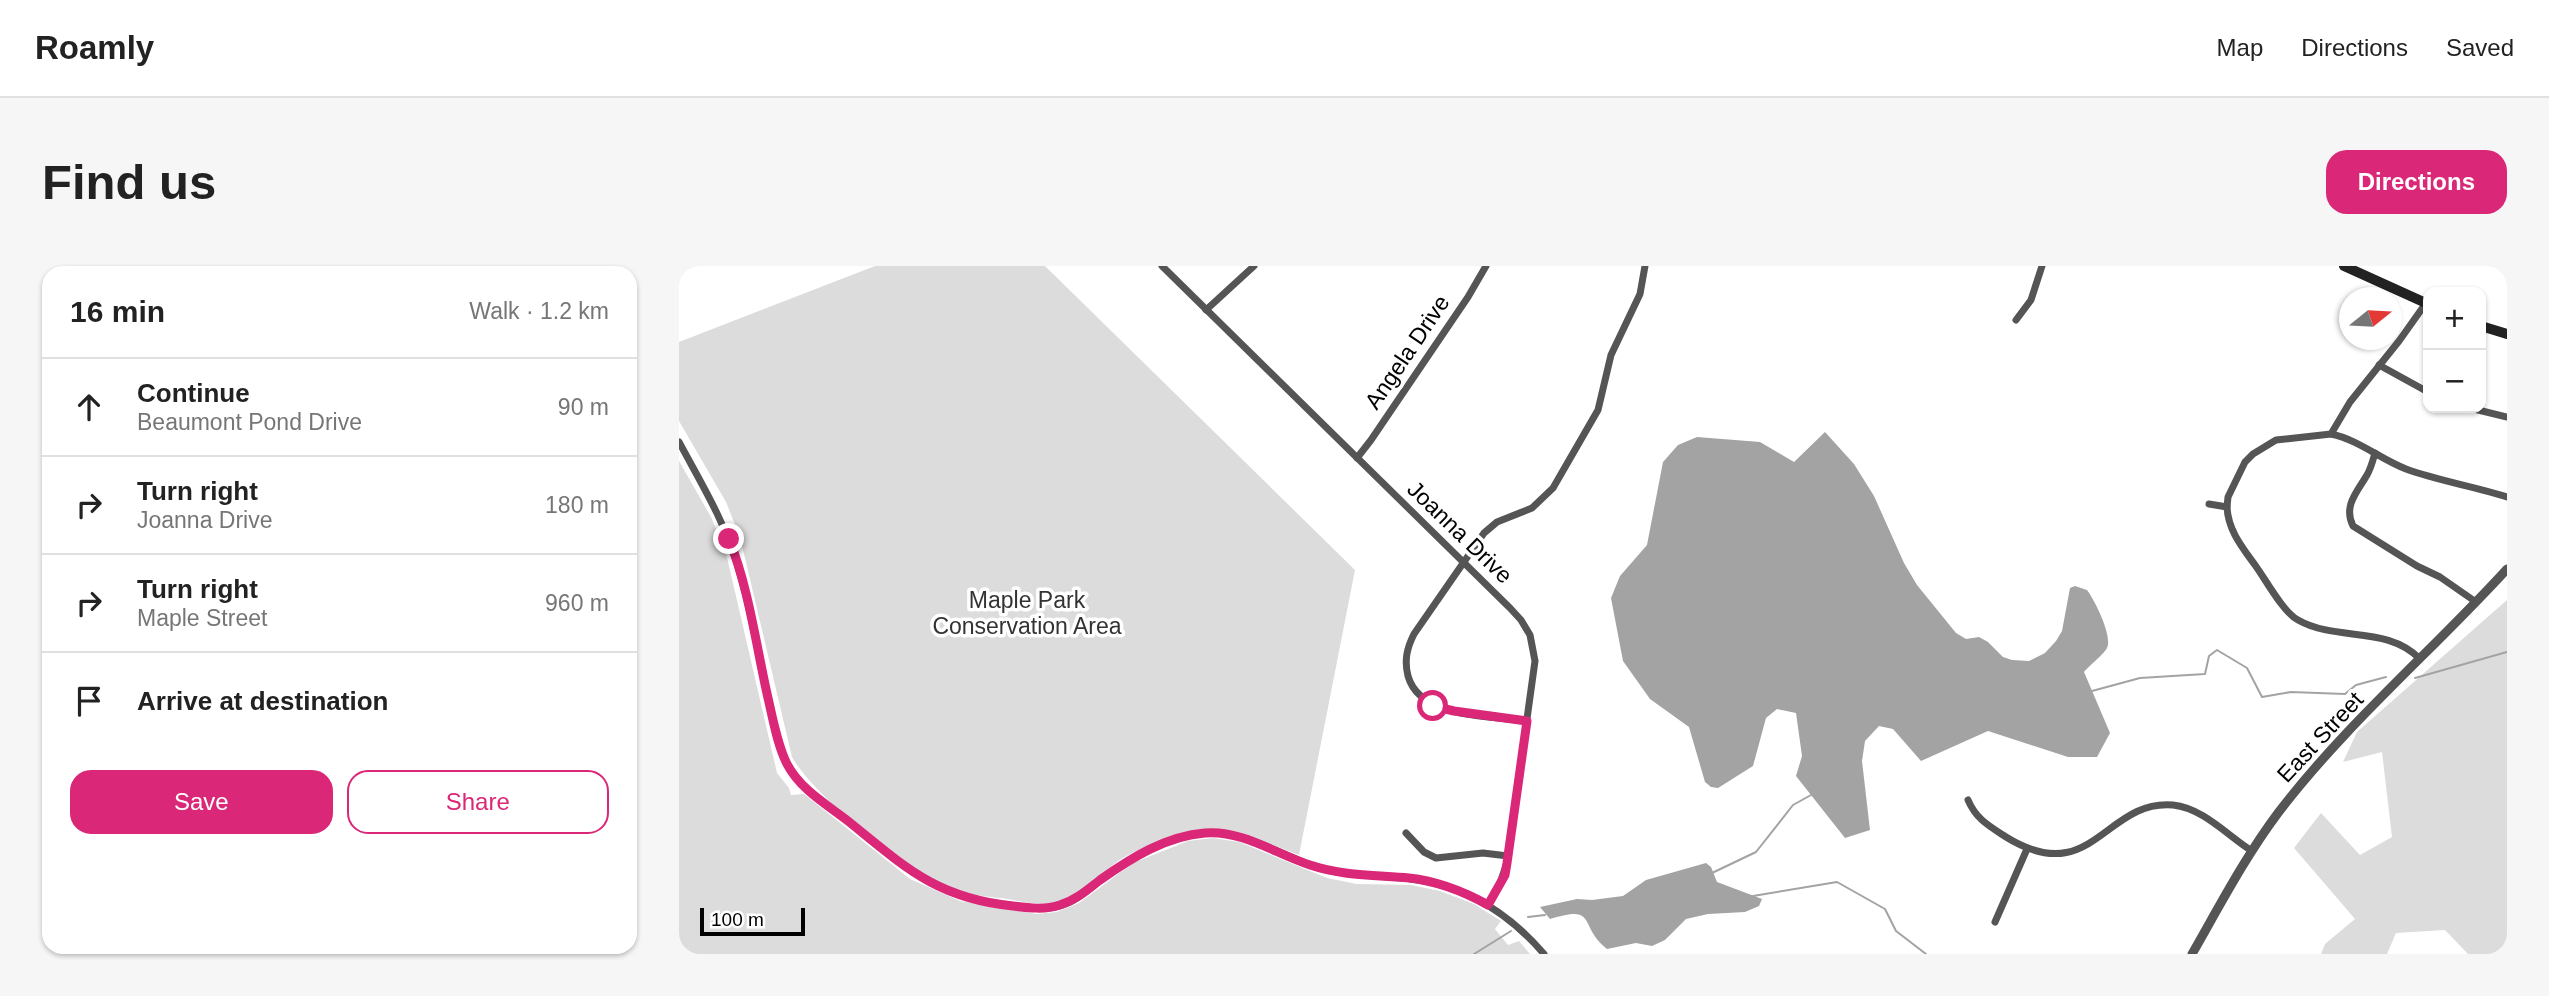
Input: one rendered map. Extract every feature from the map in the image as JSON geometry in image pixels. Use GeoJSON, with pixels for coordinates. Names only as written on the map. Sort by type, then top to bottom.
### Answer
{"type":"FeatureCollection","features":[{"type":"Feature","properties":{"kind":"main road"},"geometry":{"type":"LineString","coordinates":[[2344,266],[2423,301]]}},
{"type":"Feature","properties":{"kind":"main road"},"geometry":{"type":"LineString","coordinates":[[2486,328],[2507,334]]}},
{"type":"Feature","properties":{"kind":"street","name":"Joanna Drive"},"geometry":{"type":"LineString","coordinates":[[1162,266],[1521,620],[1530,635],[1535,661],[1508,856],[1505,875],[1488,905]]}},
{"type":"Feature","properties":{"kind":"street"},"geometry":{"type":"LineString","coordinates":[[1206,310],[1254,266]]}},
{"type":"Feature","properties":{"kind":"street","name":"Angela Drive"},"geometry":{"type":"LineString","coordinates":[[1357,458],[1461,308],[1486,266]]}},
{"type":"Feature","properties":{"kind":"street"},"geometry":{"type":"LineString","coordinates":[[1527,721],[1433,706],[1421,698],[1410,681],[1406,659],[1409,646],[1418,629],[1490,527],[1532,508],[1553,488],[1598,410],[1611,355],[1640,294],[1645,266]]}},
{"type":"Feature","properties":{"kind":"street"},"geometry":{"type":"LineString","coordinates":[[2016,320],[2031,300],[2042,266]]}},
{"type":"Feature","properties":{"kind":"street"},"geometry":{"type":"LineString","coordinates":[[2331,434],[2350,402],[2423,308]]}},
{"type":"Feature","properties":{"kind":"street"},"geometry":{"type":"LineString","coordinates":[[2379,365],[2423,389]]}},
{"type":"Feature","properties":{"kind":"street"},"geometry":{"type":"LineString","coordinates":[[2486,412],[2507,417]]}},
{"type":"Feature","properties":{"kind":"street"},"geometry":{"type":"LineString","coordinates":[[2420,659],[2392,640],[2316,627],[2294,618],[2233,532],[2227,507],[2228,497],[2245,462],[2276,440],[2331,434],[2355,442],[2395,464],[2428,476],[2507,496]]}},
{"type":"Feature","properties":{"kind":"street"},"geometry":{"type":"LineString","coordinates":[[679,442],[732,546],[744,587],[777,735],[787,764],[795,777],[818,799],[902,866],[967,898],[1027,908],[1053,908],[1072,901],[1132,858],[1151,849],[1200,833],[1219,833],[1238,836],[1326,870],[1348,875],[1410,878],[1436,883],[1471,895],[1507,916],[1544,954]]}},
{"type":"Feature","properties":{"kind":"street"},"geometry":{"type":"LineString","coordinates":[[2375,453],[2368,473],[2350,504],[2353,526],[2357,531],[2440,577],[2476,602]]}},
{"type":"Feature","properties":{"kind":"street"},"geometry":{"type":"LineString","coordinates":[[2210,504],[2227,507]]}},
{"type":"Feature","properties":{"kind":"street","name":"East Street"},"geometry":{"type":"LineString","coordinates":[[2192,954],[2252,851],[2303,782],[2507,569]]}},
{"type":"Feature","properties":{"kind":"street"},"geometry":{"type":"LineString","coordinates":[[1968,800],[1980,820],[2027,849],[2047,854],[2064,853],[2087,845],[2143,810],[2170,805],[2195,811],[2252,851]]}},
{"type":"Feature","properties":{"kind":"street"},"geometry":{"type":"LineString","coordinates":[[1406,833],[1424,852],[1436,858],[1483,853],[1508,856]]}},
{"type":"Feature","properties":{"kind":"street"},"geometry":{"type":"LineString","coordinates":[[1995,922],[2027,849]]}},
{"type":"Feature","properties":{"kind":"green space","name":"Maple Park Conservation Area"},"geometry":{"type":"Polygon","coordinates":[[[875,266],[1045,266],[1355,570],[1299,855],[1232,831],[1201,830],[1128,855],[1081,891],[1056,902],[1032,903],[973,894],[941,884],[893,854],[843,814],[804,774],[792,757],[740,537],[726,502],[679,421],[679,342],[875,266]]]}},
{"type":"Feature","properties":{"kind":"green space"},"geometry":{"type":"Polygon","coordinates":[[[679,461],[711,517],[726,553],[777,773],[791,795],[804,794],[910,879],[960,901],[1037,914],[1057,912],[1079,903],[1133,863],[1188,841],[1213,838],[1239,842],[1327,878],[1357,884],[1411,885],[1440,891],[1474,904],[1501,921],[1495,929],[1508,945],[1519,941],[1530,954],[679,954],[679,461]]]}},
{"type":"Feature","properties":{"kind":"green space"},"geometry":{"type":"Polygon","coordinates":[[[2507,600],[2507,954],[2468,954],[2445,930],[2396,933],[2387,954],[2321,954],[2325,944],[2355,919],[2294,848],[2321,813],[2360,855],[2392,837],[2382,752],[2343,762],[2357,732],[2507,600]]]}},
{"type":"Feature","properties":{"kind":"shaded area"},"geometry":{"type":"Polygon","coordinates":[[[1825,432],[1854,464],[1874,496],[1904,563],[1917,585],[1956,633],[1966,639],[1979,637],[2003,657],[2029,661],[2045,653],[2062,631],[2070,588],[2075,586],[2087,590],[2102,618],[2108,642],[2105,651],[2084,672],[2110,733],[2097,757],[2068,757],[1988,731],[1921,761],[1893,729],[1879,726],[1865,741],[1862,761],[1870,830],[1845,838],[1796,776],[1802,756],[1796,713],[1777,709],[1766,718],[1753,766],[1718,788],[1705,782],[1689,727],[1650,699],[1623,661],[1611,598],[1620,576],[1647,545],[1663,462],[1678,445],[1697,437],[1760,442],[1794,462],[1825,432]]]}},
{"type":"Feature","properties":{"kind":"shaded area"},"geometry":{"type":"Polygon","coordinates":[[[1706,863],[1711,867],[1717,882],[1762,899],[1759,906],[1745,912],[1708,914],[1686,919],[1665,940],[1652,946],[1636,943],[1607,949],[1582,916],[1575,914],[1550,919],[1540,907],[1577,899],[1623,896],[1646,880],[1706,863]]]}},
{"type":"Feature","properties":{"kind":"waterway"},"geometry":{"type":"LineString","coordinates":[[2092,691],[2140,678],[2205,674],[2209,656],[2217,650],[2247,668],[2262,697],[2291,692],[2345,694],[2356,685],[2386,677]]}},
{"type":"Feature","properties":{"kind":"waterway"},"geometry":{"type":"LineString","coordinates":[[2415,678],[2507,652]]}},
{"type":"Feature","properties":{"kind":"waterway"},"geometry":{"type":"LineString","coordinates":[[1712,873],[1756,852],[1793,805],[1811,795]]}},
{"type":"Feature","properties":{"kind":"waterway"},"geometry":{"type":"LineString","coordinates":[[1753,896],[1837,882],[1885,909],[1896,931],[1926,954]]}},
{"type":"Feature","properties":{"kind":"waterway"},"geometry":{"type":"LineString","coordinates":[[1528,917],[1545,915]]}},
{"type":"Feature","properties":{"kind":"waterway"},"geometry":{"type":"LineString","coordinates":[[1474,954],[1511,931]]}},
{"type":"Feature","properties":{"kind":"route"},"geometry":{"type":"LineString","coordinates":[[729,539],[744,587],[779,743],[790,770],[818,799],[907,869],[942,888],[987,903],[1053,908],[1082,895],[1142,853],[1200,833],[1219,833],[1238,836],[1326,870],[1347,875],[1410,878],[1436,883],[1471,895],[1488,905],[1505,875],[1527,721],[1433,706]]}}]}
